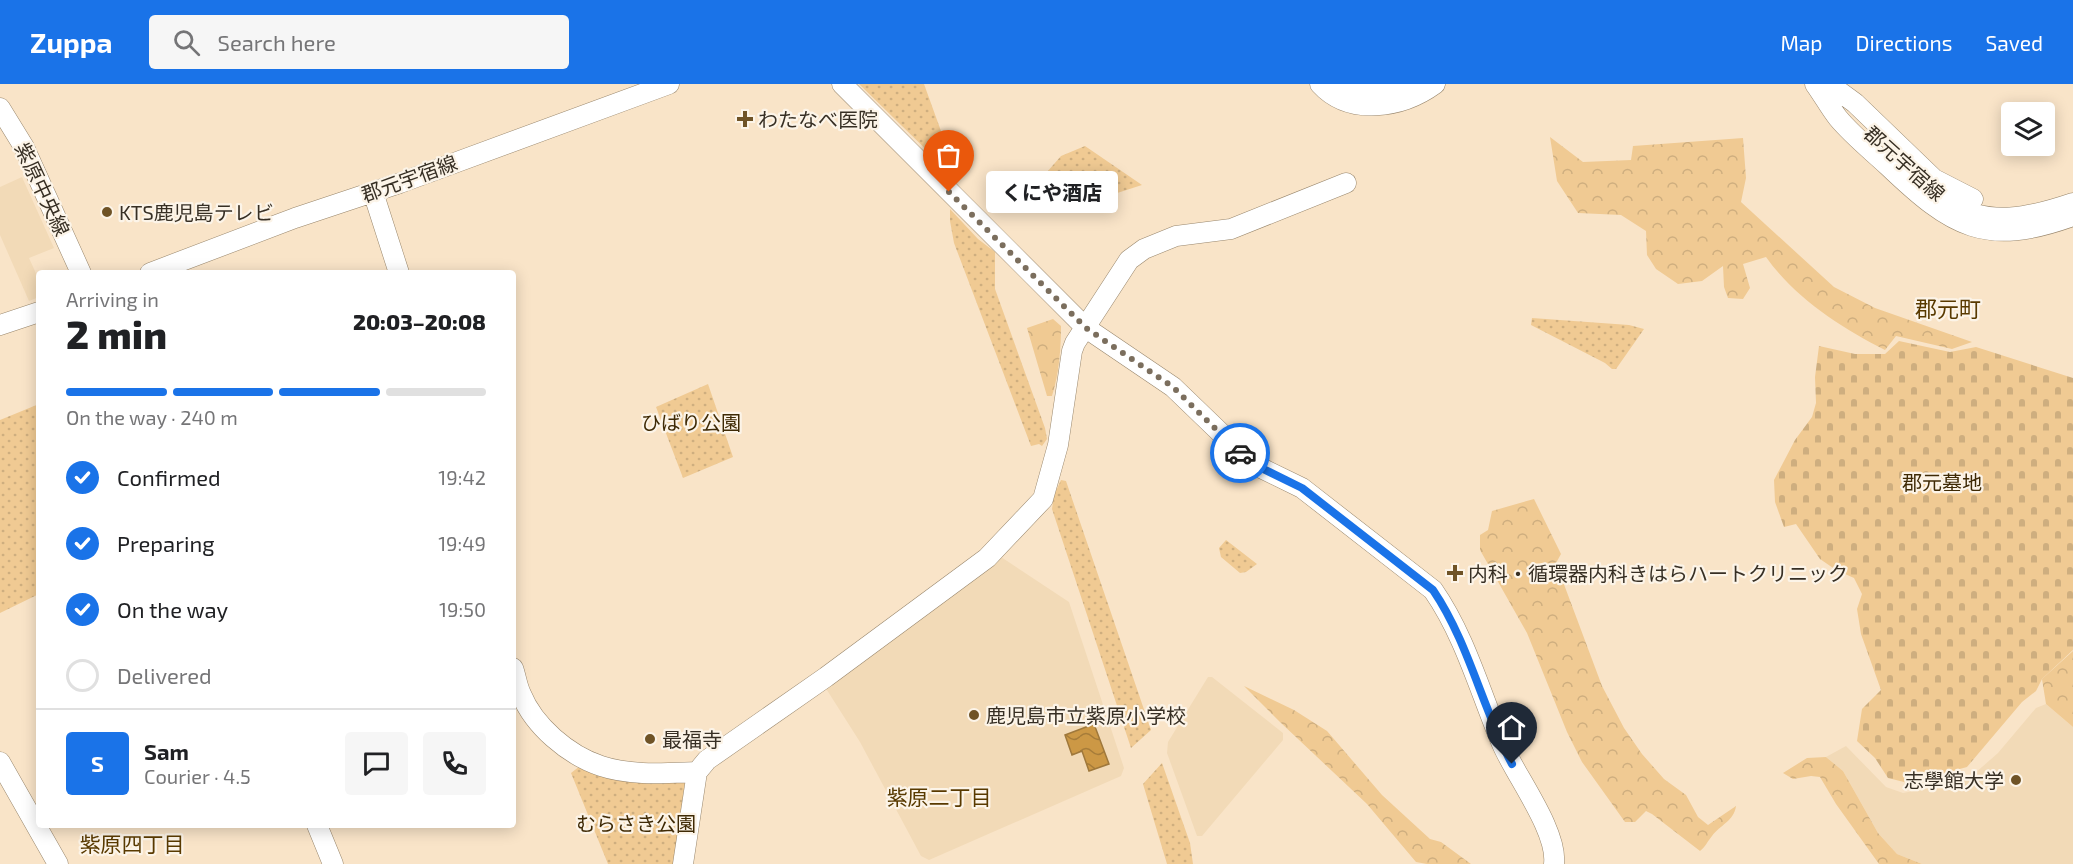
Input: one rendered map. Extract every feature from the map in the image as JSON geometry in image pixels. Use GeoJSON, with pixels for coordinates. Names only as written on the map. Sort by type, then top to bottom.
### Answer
{"type":"FeatureCollection","features":[{"type":"Feature","properties":{"kind":"street","name":"郡元宇宿線"},"geometry":{"type":"LineString","coordinates":[[163,270],[295,218],[374,192],[669,84]]}},
{"type":"Feature","properties":{"kind":"street"},"geometry":{"type":"LineString","coordinates":[[842,84],[1086,328],[1173,387],[1253,464],[1302,488],[1433,590],[1447,610],[1502,746],[1549,836],[1554,864]]}},
{"type":"Feature","properties":{"kind":"street"},"geometry":{"type":"LineString","coordinates":[[1320,84],[1336,97],[1350,102],[1390,105],[1413,98],[1435,84]]}},
{"type":"Feature","properties":{"kind":"street"},"geometry":{"type":"LineString","coordinates":[[1342,84],[1352,88],[1377,91],[1395,89],[1409,84]]}},
{"type":"Feature","properties":{"kind":"street"},"geometry":{"type":"LineString","coordinates":[[1815,84],[1838,118],[1908,185],[1943,214],[1961,223],[1982,229],[2017,231],[2042,227],[2073,216]]}},
{"type":"Feature","properties":{"kind":"street","name":"郡元宇宿線"},"geometry":{"type":"LineString","coordinates":[[1821,84],[1895,157],[1941,197],[1966,211],[2011,219],[2073,203]]}},
{"type":"Feature","properties":{"kind":"street"},"geometry":{"type":"LineString","coordinates":[[1829,84],[1855,103],[1925,171],[1946,186],[1967,197],[1990,204],[2008,207],[2042,203]]}},
{"type":"Feature","properties":{"kind":"street","name":"紫原中央線"},"geometry":{"type":"LineString","coordinates":[[0,108],[24,147],[80,270]]}},
{"type":"Feature","properties":{"kind":"street"},"geometry":{"type":"LineString","coordinates":[[683,864],[697,772],[707,760],[826,677],[987,558],[1043,499],[1058,445],[1072,351],[1075,343],[1130,261],[1144,249],[1176,236],[1231,229],[1346,183]]}},
{"type":"Feature","properties":{"kind":"street"},"geometry":{"type":"LineString","coordinates":[[374,192],[398,270]]}},
{"type":"Feature","properties":{"kind":"street"},"geometry":{"type":"LineString","coordinates":[[0,325],[36,313]]}},
{"type":"Feature","properties":{"kind":"street"},"geometry":{"type":"LineString","coordinates":[[516,678],[521,694],[534,716],[564,746],[582,757],[601,766],[625,771],[697,772]]}},
{"type":"Feature","properties":{"kind":"street"},"geometry":{"type":"LineString","coordinates":[[0,762],[36,825]]}},
{"type":"Feature","properties":{"kind":"street"},"geometry":{"type":"LineString","coordinates":[[38,828],[58,864]]}},
{"type":"Feature","properties":{"kind":"street"},"geometry":{"type":"LineString","coordinates":[[318,828],[333,864]]}},
{"type":"Feature","properties":{"kind":"shaded area"},"geometry":{"type":"Polygon","coordinates":[[[22,177],[54,248],[29,258],[36,273],[36,298],[29,301],[0,235],[0,187],[22,177]]]}},
{"type":"Feature","properties":{"kind":"shaded area","name":"鹿児島市立紫原小学校"},"geometry":{"type":"Polygon","coordinates":[[[1001,557],[1069,602],[1124,768],[1121,776],[929,860],[921,856],[860,742],[825,687],[1001,557]]]}},
{"type":"Feature","properties":{"kind":"shaded area"},"geometry":{"type":"Polygon","coordinates":[[[1208,677],[1212,677],[1283,733],[1283,740],[1202,836],[1197,836],[1167,753],[1168,742],[1208,677]]]}},
{"type":"Feature","properties":{"kind":"shaded area","name":"志學館大学"},"geometry":{"type":"Polygon","coordinates":[[[2046,704],[2073,727],[2073,864],[1922,864],[1897,854],[1878,833],[1843,771],[1826,757],[1846,746],[1886,787],[1903,793],[1943,785],[1974,774],[1998,753],[2036,708],[2046,704]]]}},
{"type":"Feature","properties":{"kind":"green space"},"geometry":{"type":"Polygon","coordinates":[[[859,84],[924,84],[954,167],[953,171],[948,172],[859,84]]]}},
{"type":"Feature","properties":{"kind":"green space"},"geometry":{"type":"Polygon","coordinates":[[[1550,137],[1583,162],[1631,160],[1633,146],[1743,138],[1746,178],[1741,202],[1834,287],[1875,308],[1972,342],[1952,349],[1896,336],[1885,350],[1852,332],[1804,298],[1777,272],[1766,257],[1743,264],[1750,288],[1743,299],[1728,298],[1724,287],[1723,266],[1702,281],[1678,284],[1656,269],[1647,255],[1646,231],[1621,215],[1578,213],[1557,181],[1550,137]]]}},
{"type":"Feature","properties":{"kind":"green space"},"geometry":{"type":"Polygon","coordinates":[[[1085,146],[1142,185],[1111,195],[1095,207],[1047,172],[1061,156],[1085,146]]]}},
{"type":"Feature","properties":{"kind":"green space"},"geometry":{"type":"Polygon","coordinates":[[[950,209],[978,239],[995,252],[995,289],[1045,428],[1047,439],[1042,446],[1039,444],[1031,446],[954,243],[950,209]]]}},
{"type":"Feature","properties":{"kind":"green space"},"geometry":{"type":"Polygon","coordinates":[[[1532,318],[1629,325],[1644,329],[1616,369],[1612,369],[1605,363],[1531,325],[1532,318]]]}},
{"type":"Feature","properties":{"kind":"green space"},"geometry":{"type":"Polygon","coordinates":[[[1053,319],[1061,326],[1060,352],[1052,396],[1047,396],[1027,328],[1053,319]]]}},
{"type":"Feature","properties":{"kind":"green space","name":"郡元墓地"},"geometry":{"type":"Polygon","coordinates":[[[1899,341],[1950,352],[1976,347],[2073,378],[2073,650],[2042,679],[2036,691],[2022,702],[1967,767],[1908,783],[1888,778],[1875,758],[1857,741],[1862,709],[1881,690],[1861,634],[1857,609],[1862,594],[1854,578],[1820,559],[1796,524],[1784,527],[1775,502],[1774,480],[1795,440],[1812,417],[1816,403],[1815,377],[1819,346],[1855,354],[1885,354],[1899,341]]]}},
{"type":"Feature","properties":{"kind":"green space","name":"ひばり公園"},"geometry":{"type":"Polygon","coordinates":[[[708,384],[733,457],[683,478],[656,407],[708,384]]]}},
{"type":"Feature","properties":{"kind":"green space"},"geometry":{"type":"Polygon","coordinates":[[[36,405],[36,595],[0,613],[0,420],[36,405]]]}},
{"type":"Feature","properties":{"kind":"green space"},"geometry":{"type":"Polygon","coordinates":[[[1061,480],[1066,481],[1151,730],[1131,748],[1052,509],[1054,495],[1061,480]]]}},
{"type":"Feature","properties":{"kind":"green space"},"geometry":{"type":"Polygon","coordinates":[[[1534,499],[1561,554],[1556,563],[1602,686],[1624,728],[1642,754],[1664,779],[1686,795],[1698,817],[1708,825],[1736,806],[1730,819],[1715,832],[1700,851],[1646,811],[1635,822],[1625,822],[1582,762],[1567,732],[1527,633],[1480,550],[1480,535],[1488,530],[1492,511],[1534,499]]]}},
{"type":"Feature","properties":{"kind":"green space"},"geometry":{"type":"Polygon","coordinates":[[[1226,540],[1257,564],[1246,572],[1240,573],[1221,557],[1219,548],[1226,540]]]}},
{"type":"Feature","properties":{"kind":"green space"},"geometry":{"type":"Polygon","coordinates":[[[2073,651],[2073,727],[2046,704],[2042,679],[2073,651]]]}},
{"type":"Feature","properties":{"kind":"green space"},"geometry":{"type":"Polygon","coordinates":[[[1244,686],[1294,710],[1327,731],[1382,795],[1430,839],[1441,842],[1471,864],[1416,862],[1367,804],[1244,686]]]}},
{"type":"Feature","properties":{"kind":"green space"},"geometry":{"type":"Polygon","coordinates":[[[1826,757],[1843,771],[1878,833],[1897,854],[1922,864],[1879,864],[1836,804],[1820,777],[1793,779],[1783,773],[1807,758],[1826,757]]]}},
{"type":"Feature","properties":{"kind":"green space"},"geometry":{"type":"Polygon","coordinates":[[[1162,763],[1190,843],[1193,864],[1167,864],[1143,784],[1162,763]]]}},
{"type":"Feature","properties":{"kind":"green space","name":"むらさき公園"},"geometry":{"type":"Polygon","coordinates":[[[580,766],[685,782],[674,864],[608,864],[571,773],[580,766]]]}},
{"type":"Feature","properties":{"kind":"water"},"geometry":{"type":"Polygon","coordinates":[[[1094,724],[1109,764],[1089,771],[1082,751],[1072,755],[1065,735],[1094,724]]]}},
{"type":"Feature","properties":{"kind":"way so far"},"geometry":{"type":"LineString","coordinates":[[949,192],[1086,328],[1173,387],[1240,453]]}},
{"type":"Feature","properties":{"kind":"place","name":"わたなべ医院"},"geometry":{"type":"Point","coordinates":[745,119]}},
{"type":"Feature","properties":{"kind":"place","name":"くにや酒店"},"geometry":{"type":"Point","coordinates":[949,192]}},
{"type":"Feature","properties":{"kind":"place","name":"KTS鹿児島テレビ"},"geometry":{"type":"Point","coordinates":[107,212]}},
{"type":"Feature","properties":{"kind":"place","name":"内科・循環器内科きはらハートクリニック"},"geometry":{"type":"Point","coordinates":[1455,573]}},
{"type":"Feature","properties":{"kind":"place","name":"鹿児島市立紫原小学校"},"geometry":{"type":"Point","coordinates":[974,715]}},
{"type":"Feature","properties":{"kind":"place","name":"最福寺"},"geometry":{"type":"Point","coordinates":[650,739]}},
{"type":"Feature","properties":{"kind":"place","name":"志學館大学"},"geometry":{"type":"Point","coordinates":[2016,780]}},
{"type":"Feature","properties":{"kind":"district","name":"郡元町"},"geometry":{"type":"Point","coordinates":[1948,308]}},
{"type":"Feature","properties":{"kind":"district","name":"紫原二丁目"},"geometry":{"type":"Point","coordinates":[939,796]}},
{"type":"Feature","properties":{"kind":"district","name":"紫原四丁目"},"geometry":{"type":"Point","coordinates":[132,843]}},
{"type":"Feature","properties":{"kind":"route"},"geometry":{"type":"LineString","coordinates":[[1240,453],[1253,464],[1302,488],[1433,590],[1447,610],[1459,635],[1502,746],[1512,764]]}}]}
